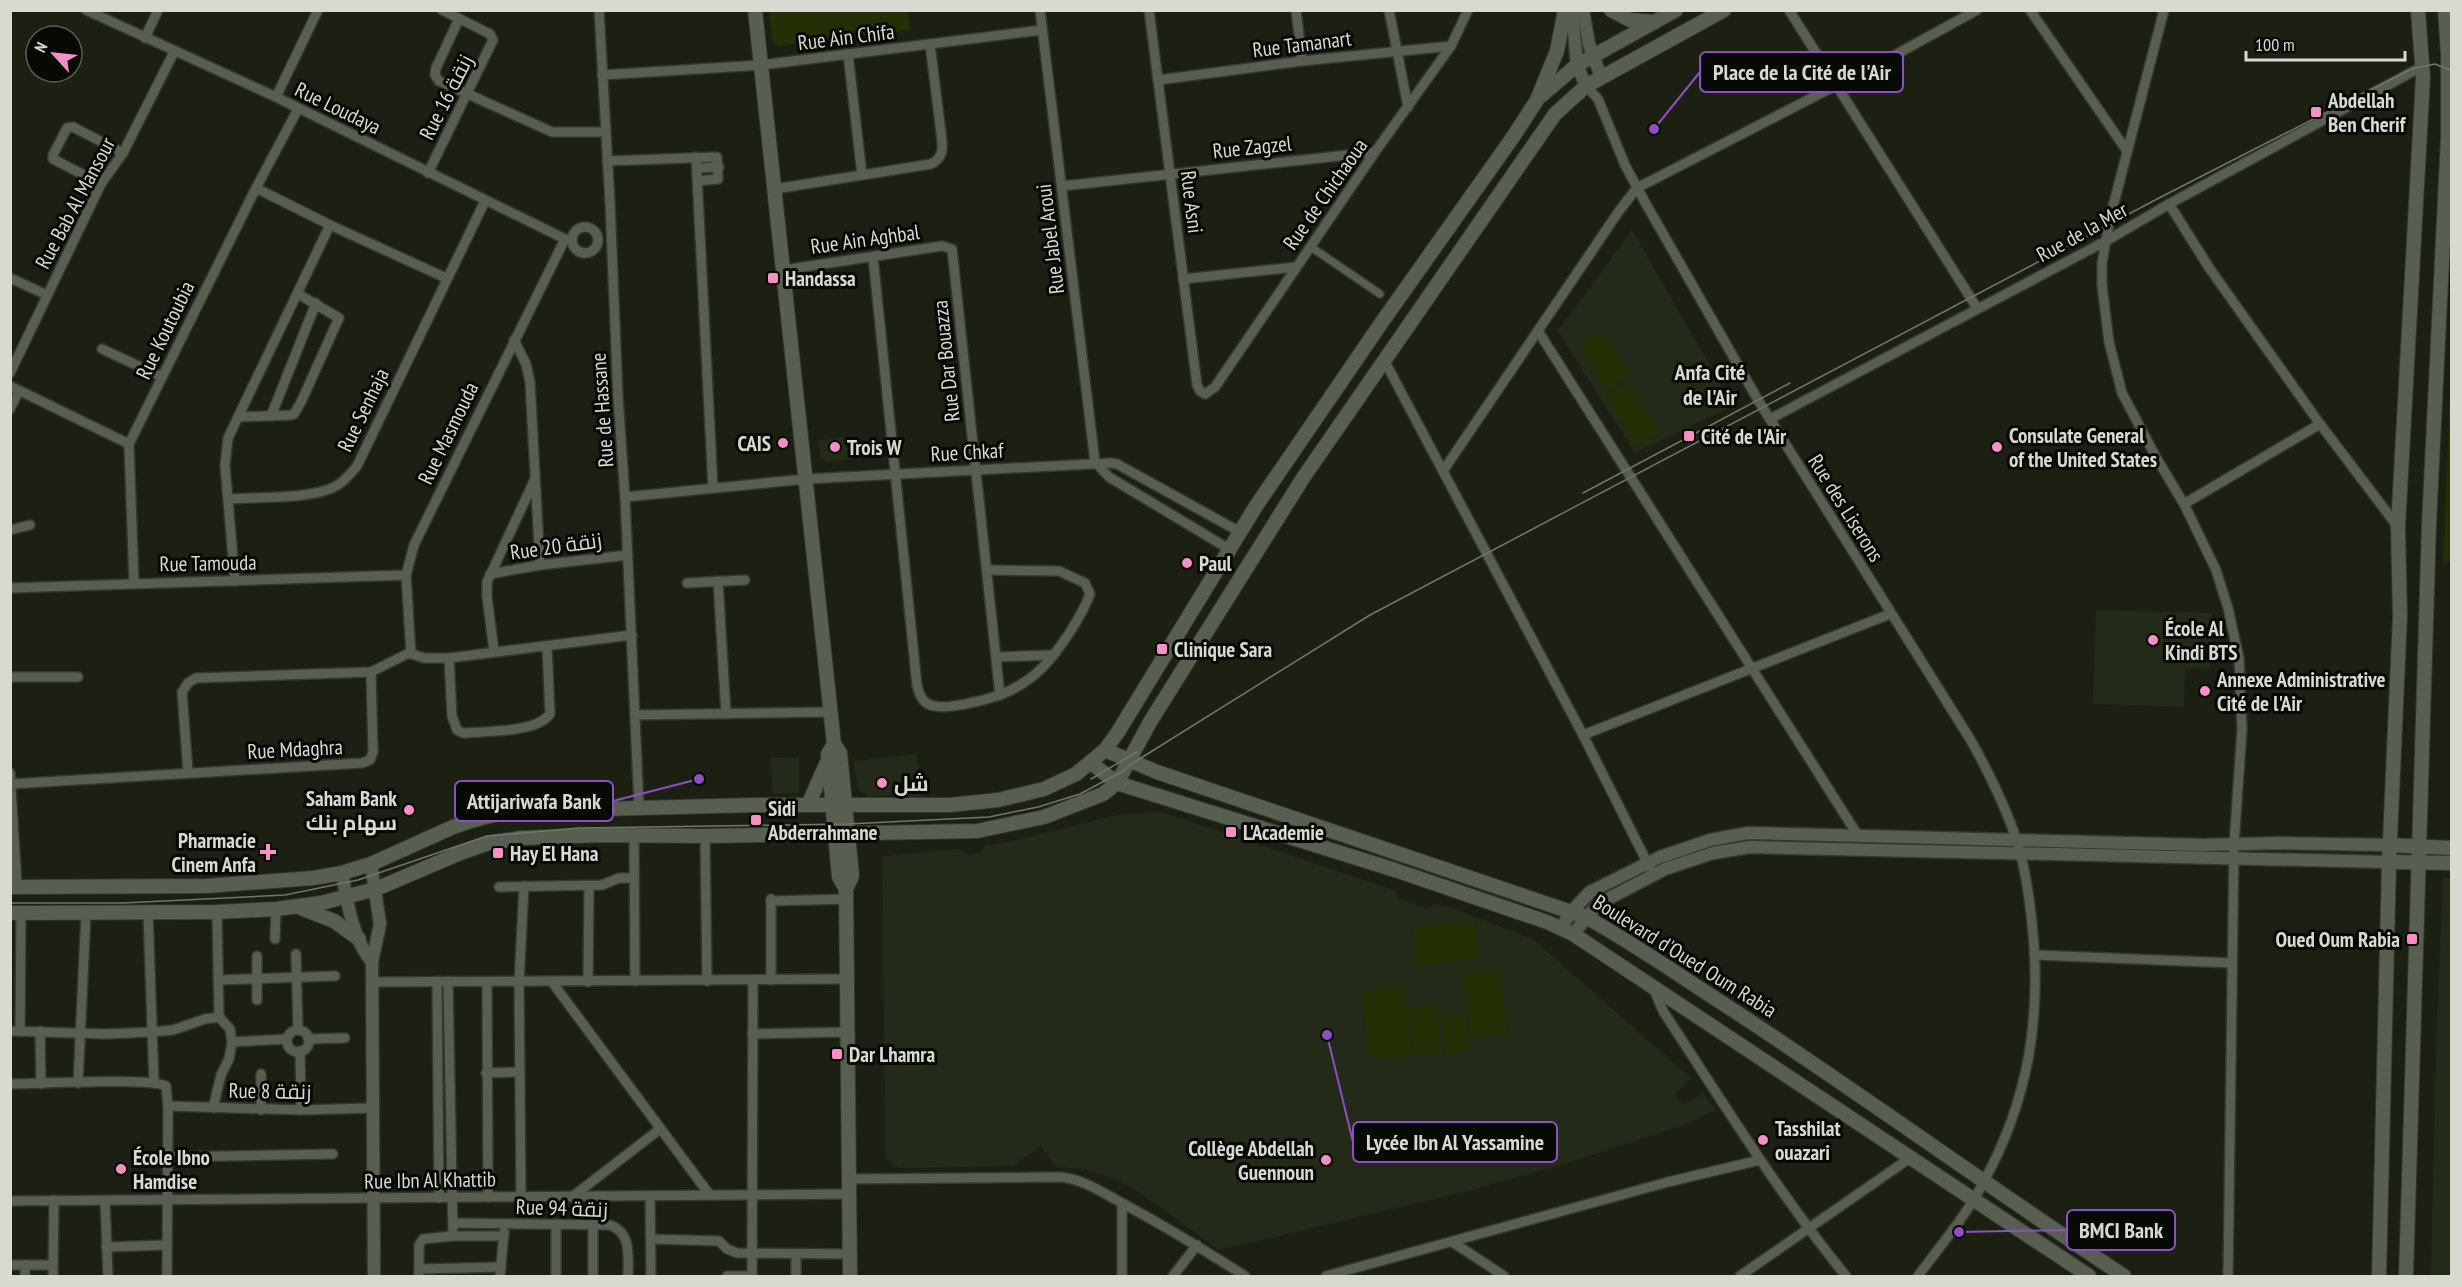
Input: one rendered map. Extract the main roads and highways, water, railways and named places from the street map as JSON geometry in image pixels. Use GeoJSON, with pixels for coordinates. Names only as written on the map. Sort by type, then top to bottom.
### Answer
{"type":"FeatureCollection","features":[{"type":"Feature","properties":{"kind":"main road"},"geometry":{"type":"LineString","coordinates":[[755,10],[830,712],[834,744],[840,753],[843,832],[852,876],[846,894],[850,1276]]}},
{"type":"Feature","properties":{"kind":"main road"},"geometry":{"type":"LineString","coordinates":[[14,887],[206,886],[291,881],[342,873],[371,864],[453,827],[497,814],[639,807],[950,805],[998,800],[1044,789],[1077,774],[1105,750],[1118,732],[1240,532],[1369,340],[1513,138],[1537,100],[1557,51],[1565,10]]}},
{"type":"Feature","properties":{"kind":"main road"},"geometry":{"type":"LineString","coordinates":[[1611,10],[1630,20],[1655,22]]}},
{"type":"Feature","properties":{"kind":"main road"},"geometry":{"type":"LineString","coordinates":[[1537,100],[1577,65],[1676,10]]}},
{"type":"Feature","properties":{"kind":"main road"},"geometry":{"type":"LineString","coordinates":[[16,913],[217,912],[299,907],[376,889],[489,843],[543,837],[978,831],[1044,817],[1103,794],[1117,783],[1254,554],[1384,360],[1476,231],[1555,114],[1586,86],[1724,10]]}},
{"type":"Feature","properties":{"kind":"main road"},"geometry":{"type":"LineString","coordinates":[[2379,1276],[2389,862],[2400,616],[2398,527],[2419,73],[2418,10]]}},
{"type":"Feature","properties":{"kind":"main road"},"geometry":{"type":"LineString","coordinates":[[2406,1276],[2429,524],[2450,136],[2450,54],[2445,10]]}},
{"type":"Feature","properties":{"kind":"main road"},"geometry":{"type":"LineString","coordinates":[[2419,73],[2450,54]]}},
{"type":"Feature","properties":{"kind":"main road"},"geometry":{"type":"LineString","coordinates":[[2419,73],[2450,89]]}},
{"type":"Feature","properties":{"kind":"main road"},"geometry":{"type":"LineString","coordinates":[[834,744],[828,754],[841,805]]}},
{"type":"Feature","properties":{"kind":"main road","name":"Boulevard d'Oued Oum Rabia"},"geometry":{"type":"LineString","coordinates":[[1105,750],[1128,762],[1586,917],[1625,938],[1804,1057],[1983,1183],[2124,1276]]}},
{"type":"Feature","properties":{"kind":"main road"},"geometry":{"type":"LineString","coordinates":[[808,805],[829,759]]}},
{"type":"Feature","properties":{"kind":"main road","name":"Boulevard d'Oued Oum Rabia"},"geometry":{"type":"LineString","coordinates":[[1091,762],[1117,783],[1395,870],[1567,931],[2089,1276]]}},
{"type":"Feature","properties":{"kind":"main road"},"geometry":{"type":"LineString","coordinates":[[2390,846],[2451,849]]}},
{"type":"Feature","properties":{"kind":"main road"},"geometry":{"type":"LineString","coordinates":[[2389,862],[2451,863]]}},
{"type":"Feature","properties":{"kind":"main road"},"geometry":{"type":"LineString","coordinates":[[299,907],[334,921],[359,939]]}},
{"type":"Feature","properties":{"kind":"tram line"},"geometry":{"type":"LineString","coordinates":[[10,903],[123,903],[285,895],[358,880],[487,836],[579,828],[848,824],[989,817],[1038,807],[1080,794],[1123,771],[1370,615],[2159,198],[2411,69],[2435,64],[2452,71]]}},
{"type":"Feature","properties":{"kind":"tram line"},"geometry":{"type":"LineString","coordinates":[[1583,493],[1790,383]]}},
{"type":"Feature","properties":{"kind":"tram line"},"geometry":{"type":"LineString","coordinates":[[1091,779],[1137,752]]}},
{"type":"Feature","properties":{"kind":"place","name":"Abdellah Ben Cherif"},"geometry":{"type":"Point","coordinates":[2316,112]}},
{"type":"Feature","properties":{"kind":"place","name":"Place de la Cité de l'Air"},"geometry":{"type":"Point","coordinates":[1654,129]}},
{"type":"Feature","properties":{"kind":"place","name":"Handassa"},"geometry":{"type":"Point","coordinates":[773,278]}},
{"type":"Feature","properties":{"kind":"place","name":"Cité de l'Air"},"geometry":{"type":"Point","coordinates":[1689,436]}},
{"type":"Feature","properties":{"kind":"place","name":"CAIS"},"geometry":{"type":"Point","coordinates":[783,443]}},
{"type":"Feature","properties":{"kind":"place","name":"Trois W"},"geometry":{"type":"Point","coordinates":[835,447]}},
{"type":"Feature","properties":{"kind":"place","name":"Consulate General of the United States"},"geometry":{"type":"Point","coordinates":[1997,447]}},
{"type":"Feature","properties":{"kind":"place","name":"Paul"},"geometry":{"type":"Point","coordinates":[1187,563]}},
{"type":"Feature","properties":{"kind":"place","name":"École Al Kindi BTS"},"geometry":{"type":"Point","coordinates":[2153,640]}},
{"type":"Feature","properties":{"kind":"place","name":"Clinique Sara"},"geometry":{"type":"Point","coordinates":[1162,649]}},
{"type":"Feature","properties":{"kind":"place","name":"Annexe Administrative Cité de l'Air"},"geometry":{"type":"Point","coordinates":[2205,691]}},
{"type":"Feature","properties":{"kind":"place","name":"Attijariwafa Bank"},"geometry":{"type":"Point","coordinates":[699,779]}},
{"type":"Feature","properties":{"kind":"place","name":"شل"},"geometry":{"type":"Point","coordinates":[882,783]}},
{"type":"Feature","properties":{"kind":"place","name":"Saham Bank سهام بنك"},"geometry":{"type":"Point","coordinates":[409,810]}},
{"type":"Feature","properties":{"kind":"place","name":"Sidi Abderrahmane"},"geometry":{"type":"Point","coordinates":[756,820]}},
{"type":"Feature","properties":{"kind":"place","name":"L'Academie"},"geometry":{"type":"Point","coordinates":[1231,832]}},
{"type":"Feature","properties":{"kind":"place","name":"Pharmacie Cinem Anfa"},"geometry":{"type":"Point","coordinates":[268,852]}},
{"type":"Feature","properties":{"kind":"place","name":"Hay El Hana"},"geometry":{"type":"Point","coordinates":[498,853]}},
{"type":"Feature","properties":{"kind":"place","name":"Oued Oum Rabia"},"geometry":{"type":"Point","coordinates":[2412,939]}},
{"type":"Feature","properties":{"kind":"place","name":"Lycée Ibn Al Yassamine"},"geometry":{"type":"Point","coordinates":[1327,1035]}},
{"type":"Feature","properties":{"kind":"place","name":"Dar Lhamra"},"geometry":{"type":"Point","coordinates":[837,1054]}},
{"type":"Feature","properties":{"kind":"place","name":"Tasshilat ouazari"},"geometry":{"type":"Point","coordinates":[1763,1140]}},
{"type":"Feature","properties":{"kind":"place","name":"Collège Abdellah Guennoun"},"geometry":{"type":"Point","coordinates":[1326,1160]}},
{"type":"Feature","properties":{"kind":"place","name":"École Ibno Hamdise"},"geometry":{"type":"Point","coordinates":[121,1169]}},
{"type":"Feature","properties":{"kind":"place","name":"BMCI Bank"},"geometry":{"type":"Point","coordinates":[1959,1232]}},
{"type":"Feature","properties":{"kind":"district","name":"Anfa Cité de l'Air"},"geometry":{"type":"Point","coordinates":[1710,384]}}]}
